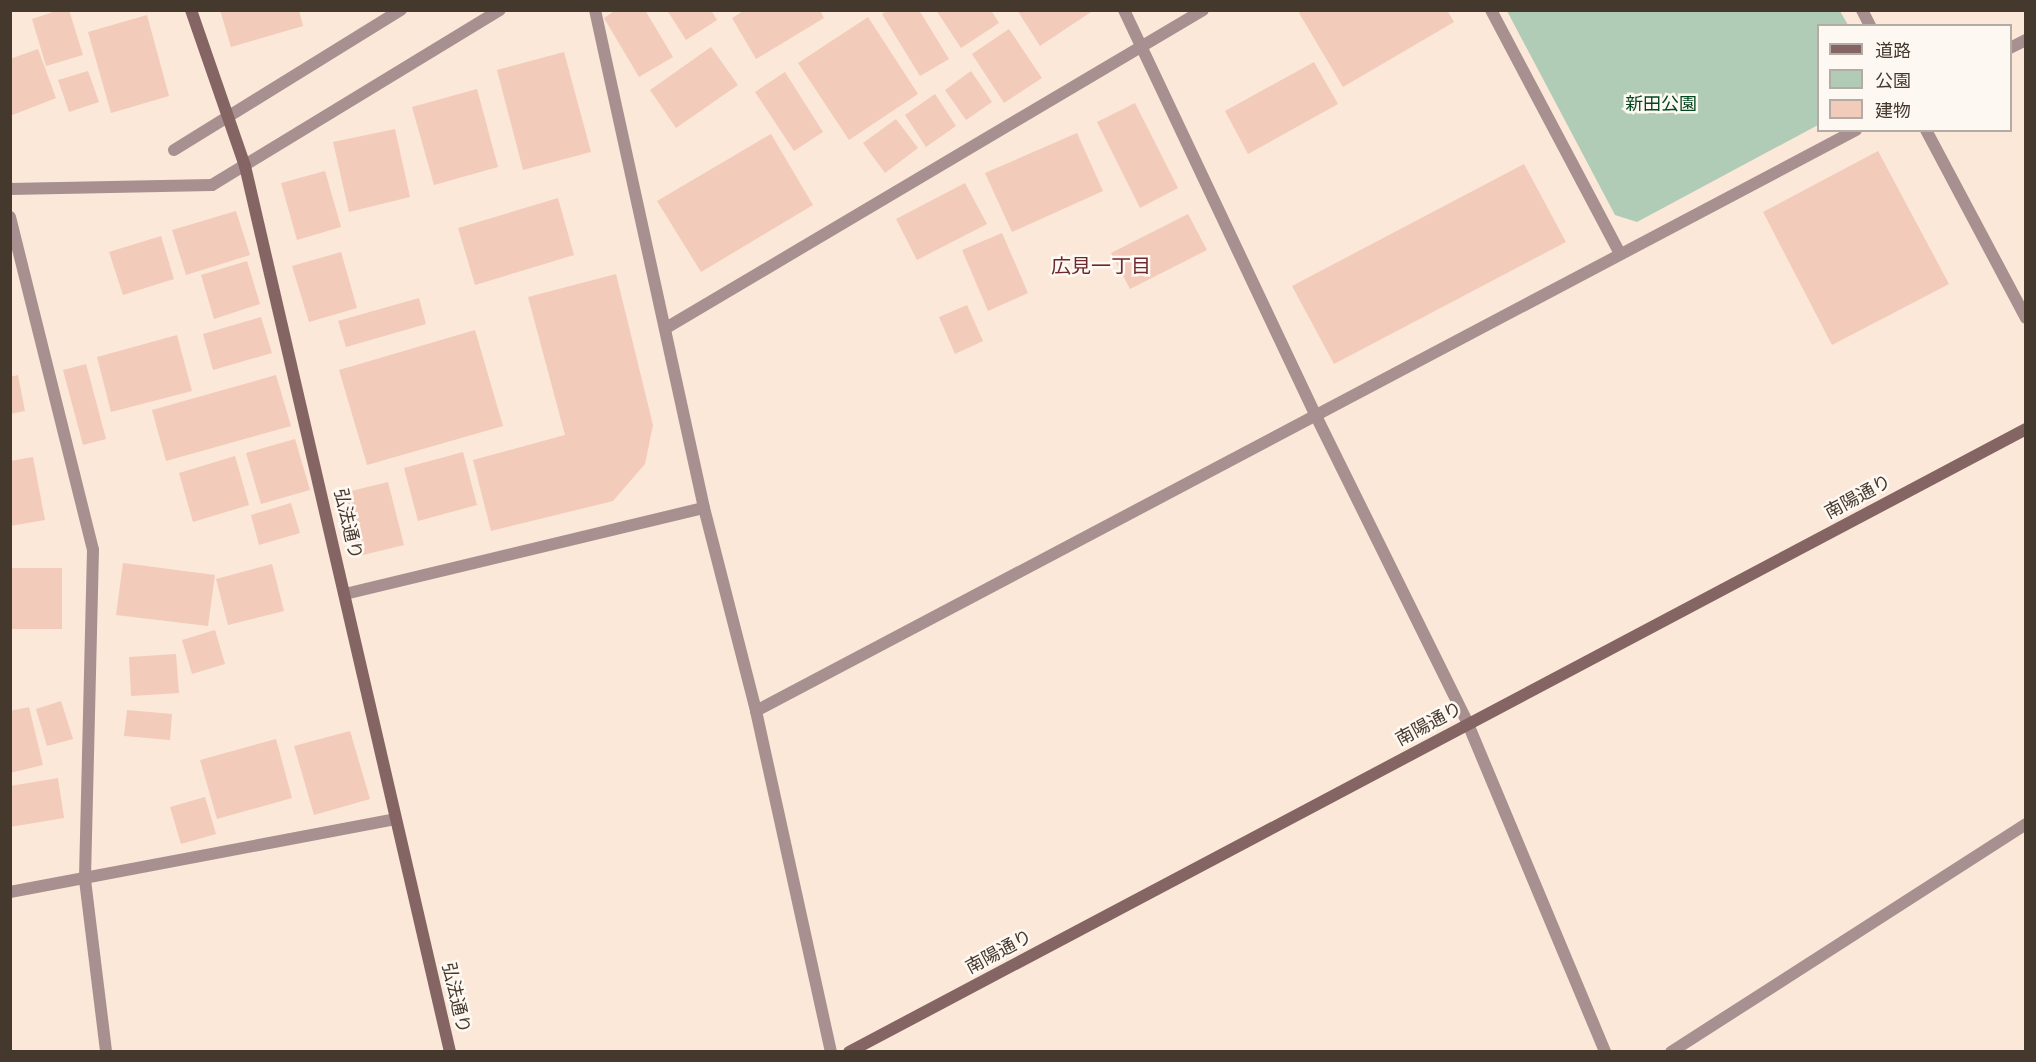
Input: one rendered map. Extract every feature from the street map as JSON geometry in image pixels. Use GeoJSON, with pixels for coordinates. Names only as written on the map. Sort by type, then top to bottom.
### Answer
{"type":"FeatureCollection","features":[{"type":"Feature","properties":{"kind":"street","name":"弘法通り"},"geometry":{"type":"LineString","coordinates":[[191,10],[230,116],[245,166],[450,1052]]}},
{"type":"Feature","properties":{"kind":"street"},"geometry":{"type":"LineString","coordinates":[[174,150],[401,10]]}},
{"type":"Feature","properties":{"kind":"street"},"geometry":{"type":"LineString","coordinates":[[10,189],[212,185],[500,10]]}},
{"type":"Feature","properties":{"kind":"street"},"geometry":{"type":"LineString","coordinates":[[595,10],[704,508],[756,711],[831,1052]]}},
{"type":"Feature","properties":{"kind":"street"},"geometry":{"type":"LineString","coordinates":[[1124,10],[1316,416],[1468,724],[1605,1052]]}},
{"type":"Feature","properties":{"kind":"street"},"geometry":{"type":"LineString","coordinates":[[666,328],[1203,10]]}},
{"type":"Feature","properties":{"kind":"street"},"geometry":{"type":"LineString","coordinates":[[1491,10],[1620,254]]}},
{"type":"Feature","properties":{"kind":"street"},"geometry":{"type":"LineString","coordinates":[[1862,10],[1869,24]]}},
{"type":"Feature","properties":{"kind":"street"},"geometry":{"type":"LineString","coordinates":[[756,711],[1852,132]]}},
{"type":"Feature","properties":{"kind":"street"},"geometry":{"type":"LineString","coordinates":[[1927,132],[2025,318]]}},
{"type":"Feature","properties":{"kind":"street"},"geometry":{"type":"LineString","coordinates":[[10,217],[93,550],[85,879],[106,1052]]}},
{"type":"Feature","properties":{"kind":"street","name":"南陽通り"},"geometry":{"type":"LineString","coordinates":[[849,1052],[2025,429]]}},
{"type":"Feature","properties":{"kind":"street"},"geometry":{"type":"LineString","coordinates":[[345,594],[704,508]]}},
{"type":"Feature","properties":{"kind":"street"},"geometry":{"type":"LineString","coordinates":[[10,892],[395,819]]}},
{"type":"Feature","properties":{"kind":"street"},"geometry":{"type":"LineString","coordinates":[[1671,1052],[2025,824]]}},
{"type":"Feature","properties":{"kind":"green space","name":"新田公園"},"geometry":{"type":"Polygon","coordinates":[[[1507,11],[1840,11],[1847,24],[1817,24],[1817,126],[1637,222],[1615,215],[1507,11]]]}},
{"type":"Feature","properties":{"kind":"building"},"geometry":{"type":"Polygon","coordinates":[[[59,10],[69,10],[83,55],[46,66],[32,19],[59,10]]]}},
{"type":"Feature","properties":{"kind":"building"},"geometry":{"type":"Polygon","coordinates":[[[220,10],[299,10],[303,26],[231,47],[220,10]]]}},
{"type":"Feature","properties":{"kind":"building"},"geometry":{"type":"Polygon","coordinates":[[[616,10],[645,10],[673,57],[639,77],[604,18],[616,10]]]}},
{"type":"Feature","properties":{"kind":"building"},"geometry":{"type":"Polygon","coordinates":[[[667,10],[711,10],[717,20],[686,40],[667,10]]]}},
{"type":"Feature","properties":{"kind":"building"},"geometry":{"type":"Polygon","coordinates":[[[745,10],[820,10],[824,18],[756,59],[732,18],[745,10]]]}},
{"type":"Feature","properties":{"kind":"building"},"geometry":{"type":"Polygon","coordinates":[[[888,10],[919,10],[949,59],[920,76],[882,14],[888,10]]]}},
{"type":"Feature","properties":{"kind":"building"},"geometry":{"type":"Polygon","coordinates":[[[936,10],[991,10],[999,23],[961,48],[936,10]]]}},
{"type":"Feature","properties":{"kind":"building"},"geometry":{"type":"Polygon","coordinates":[[[1017,10],[1094,10],[1040,46],[1017,10]]]}},
{"type":"Feature","properties":{"kind":"building"},"geometry":{"type":"Polygon","coordinates":[[[1303,10],[1447,10],[1454,22],[1343,87],[1299,13],[1303,10]]]}},
{"type":"Feature","properties":{"kind":"building"},"geometry":{"type":"Polygon","coordinates":[[[147,15],[169,96],[111,113],[88,32],[147,15]]]}},
{"type":"Feature","properties":{"kind":"building"},"geometry":{"type":"Polygon","coordinates":[[[868,17],[918,94],[849,140],[798,63],[868,17]]]}},
{"type":"Feature","properties":{"kind":"building"},"geometry":{"type":"Polygon","coordinates":[[[1009,29],[1042,78],[1004,103],[972,54],[1009,29]]]}},
{"type":"Feature","properties":{"kind":"building"},"geometry":{"type":"Polygon","coordinates":[[[711,47],[738,85],[676,128],[650,90],[711,47]]]}},
{"type":"Feature","properties":{"kind":"building"},"geometry":{"type":"Polygon","coordinates":[[[38,49],[56,98],[10,116],[10,59],[38,49]]]}},
{"type":"Feature","properties":{"kind":"building"},"geometry":{"type":"Polygon","coordinates":[[[564,52],[591,152],[523,170],[497,70],[564,52]]]}},
{"type":"Feature","properties":{"kind":"building"},"geometry":{"type":"Polygon","coordinates":[[[1314,62],[1338,104],[1248,154],[1225,111],[1314,62]]]}},
{"type":"Feature","properties":{"kind":"building"},"geometry":{"type":"Polygon","coordinates":[[[88,71],[99,102],[69,112],[58,80],[88,71]]]}},
{"type":"Feature","properties":{"kind":"building"},"geometry":{"type":"Polygon","coordinates":[[[971,71],[992,102],[966,120],[945,90],[971,71]]]}},
{"type":"Feature","properties":{"kind":"building"},"geometry":{"type":"Polygon","coordinates":[[[785,72],[823,132],[794,151],[755,92],[785,72]]]}},
{"type":"Feature","properties":{"kind":"building"},"geometry":{"type":"Polygon","coordinates":[[[477,89],[498,167],[434,185],[412,107],[477,89]]]}},
{"type":"Feature","properties":{"kind":"building"},"geometry":{"type":"Polygon","coordinates":[[[935,94],[956,126],[926,147],[905,115],[935,94]]]}},
{"type":"Feature","properties":{"kind":"building"},"geometry":{"type":"Polygon","coordinates":[[[1135,103],[1178,188],[1140,208],[1097,122],[1135,103]]]}},
{"type":"Feature","properties":{"kind":"building"},"geometry":{"type":"Polygon","coordinates":[[[896,119],[918,148],[885,173],[863,143],[896,119]]]}},
{"type":"Feature","properties":{"kind":"building"},"geometry":{"type":"Polygon","coordinates":[[[395,129],[410,197],[349,212],[333,142],[395,129]]]}},
{"type":"Feature","properties":{"kind":"building"},"geometry":{"type":"Polygon","coordinates":[[[1077,133],[1103,191],[1012,232],[985,173],[1077,133]]]}},
{"type":"Feature","properties":{"kind":"building"},"geometry":{"type":"Polygon","coordinates":[[[771,134],[813,205],[701,272],[657,201],[771,134]]]}},
{"type":"Feature","properties":{"kind":"building"},"geometry":{"type":"Polygon","coordinates":[[[1878,151],[1949,284],[1832,345],[1763,212],[1878,151]]]}},
{"type":"Feature","properties":{"kind":"building"},"geometry":{"type":"Polygon","coordinates":[[[1524,164],[1566,242],[1334,364],[1292,286],[1524,164]]]}},
{"type":"Feature","properties":{"kind":"building"},"geometry":{"type":"Polygon","coordinates":[[[325,171],[341,227],[297,240],[281,183],[325,171]]]}},
{"type":"Feature","properties":{"kind":"building"},"geometry":{"type":"Polygon","coordinates":[[[965,183],[987,224],[917,260],[896,219],[965,183]]]}},
{"type":"Feature","properties":{"kind":"building"},"geometry":{"type":"Polygon","coordinates":[[[558,198],[574,255],[475,285],[458,228],[558,198]]]}},
{"type":"Feature","properties":{"kind":"building"},"geometry":{"type":"Polygon","coordinates":[[[236,211],[250,255],[186,275],[172,230],[236,211]]]}},
{"type":"Feature","properties":{"kind":"building"},"geometry":{"type":"Polygon","coordinates":[[[1188,214],[1207,250],[1130,289],[1111,253],[1188,214]]]}},
{"type":"Feature","properties":{"kind":"building"},"geometry":{"type":"Polygon","coordinates":[[[1002,233],[1028,293],[988,311],[962,250],[1002,233]]]}},
{"type":"Feature","properties":{"kind":"building"},"geometry":{"type":"Polygon","coordinates":[[[161,236],[174,279],[123,295],[109,252],[161,236]]]}},
{"type":"Feature","properties":{"kind":"building"},"geometry":{"type":"Polygon","coordinates":[[[341,252],[357,308],[309,322],[292,266],[341,252]]]}},
{"type":"Feature","properties":{"kind":"building"},"geometry":{"type":"Polygon","coordinates":[[[247,261],[260,304],[214,319],[201,275],[247,261]]]}},
{"type":"Feature","properties":{"kind":"building"},"geometry":{"type":"Polygon","coordinates":[[[616,274],[653,425],[645,464],[613,501],[491,531],[473,460],[565,435],[528,297],[616,274]]]}},
{"type":"Feature","properties":{"kind":"building"},"geometry":{"type":"Polygon","coordinates":[[[419,298],[426,324],[346,347],[338,321],[419,298]]]}},
{"type":"Feature","properties":{"kind":"building"},"geometry":{"type":"Polygon","coordinates":[[[967,305],[983,341],[955,354],[939,317],[967,305]]]}},
{"type":"Feature","properties":{"kind":"building"},"geometry":{"type":"Polygon","coordinates":[[[261,317],[272,353],[213,370],[203,334],[261,317]]]}},
{"type":"Feature","properties":{"kind":"building"},"geometry":{"type":"Polygon","coordinates":[[[475,330],[503,426],[367,465],[339,370],[475,330]]]}},
{"type":"Feature","properties":{"kind":"building"},"geometry":{"type":"Polygon","coordinates":[[[177,335],[192,391],[111,412],[97,357],[177,335]]]}},
{"type":"Feature","properties":{"kind":"building"},"geometry":{"type":"Polygon","coordinates":[[[86,364],[106,439],[83,445],[63,370],[86,364]]]}},
{"type":"Feature","properties":{"kind":"building"},"geometry":{"type":"Polygon","coordinates":[[[18,375],[25,411],[10,414],[10,377],[18,375]]]}},
{"type":"Feature","properties":{"kind":"building"},"geometry":{"type":"Polygon","coordinates":[[[276,375],[291,426],[166,461],[152,410],[276,375]]]}},
{"type":"Feature","properties":{"kind":"building"},"geometry":{"type":"Polygon","coordinates":[[[295,439],[310,490],[261,504],[246,453],[295,439]]]}},
{"type":"Feature","properties":{"kind":"building"},"geometry":{"type":"Polygon","coordinates":[[[463,452],[477,505],[418,521],[404,468],[463,452]]]}},
{"type":"Feature","properties":{"kind":"building"},"geometry":{"type":"Polygon","coordinates":[[[235,456],[249,505],[193,522],[179,473],[235,456]]]}},
{"type":"Feature","properties":{"kind":"building"},"geometry":{"type":"Polygon","coordinates":[[[33,457],[45,520],[10,526],[10,461],[33,457]]]}},
{"type":"Feature","properties":{"kind":"building"},"geometry":{"type":"Polygon","coordinates":[[[388,482],[404,545],[359,556],[343,493],[388,482]]]}},
{"type":"Feature","properties":{"kind":"building"},"geometry":{"type":"Polygon","coordinates":[[[291,503],[300,533],[259,545],[251,515],[291,503]]]}},
{"type":"Feature","properties":{"kind":"building"},"geometry":{"type":"Polygon","coordinates":[[[123,563],[215,575],[208,626],[116,615],[123,563]]]}},
{"type":"Feature","properties":{"kind":"building"},"geometry":{"type":"Polygon","coordinates":[[[272,564],[284,611],[228,625],[216,579],[272,564]]]}},
{"type":"Feature","properties":{"kind":"building"},"geometry":{"type":"Polygon","coordinates":[[[10,568],[62,568],[62,629],[10,629],[10,568]]]}},
{"type":"Feature","properties":{"kind":"building"},"geometry":{"type":"Polygon","coordinates":[[[215,630],[225,664],[192,674],[182,640],[215,630]]]}},
{"type":"Feature","properties":{"kind":"building"},"geometry":{"type":"Polygon","coordinates":[[[176,654],[179,693],[131,696],[129,657],[176,654]]]}},
{"type":"Feature","properties":{"kind":"building"},"geometry":{"type":"Polygon","coordinates":[[[61,701],[73,739],[47,746],[36,709],[61,701]]]}},
{"type":"Feature","properties":{"kind":"building"},"geometry":{"type":"Polygon","coordinates":[[[29,707],[43,765],[10,773],[10,711],[29,707]]]}},
{"type":"Feature","properties":{"kind":"building"},"geometry":{"type":"Polygon","coordinates":[[[127,710],[172,714],[170,740],[124,736],[127,710]]]}},
{"type":"Feature","properties":{"kind":"building"},"geometry":{"type":"Polygon","coordinates":[[[350,731],[370,799],[314,815],[294,746],[350,731]]]}},
{"type":"Feature","properties":{"kind":"building"},"geometry":{"type":"Polygon","coordinates":[[[276,739],[292,798],[217,819],[200,760],[276,739]]]}},
{"type":"Feature","properties":{"kind":"building"},"geometry":{"type":"Polygon","coordinates":[[[58,778],[64,818],[10,827],[10,786],[58,778]]]}},
{"type":"Feature","properties":{"kind":"building"},"geometry":{"type":"Polygon","coordinates":[[[205,797],[216,834],[181,844],[170,807],[205,797]]]}},
{"type":"Feature","properties":{"kind":"district","name":"広見一丁目"},"geometry":{"type":"Point","coordinates":[1101,265]}}]}
